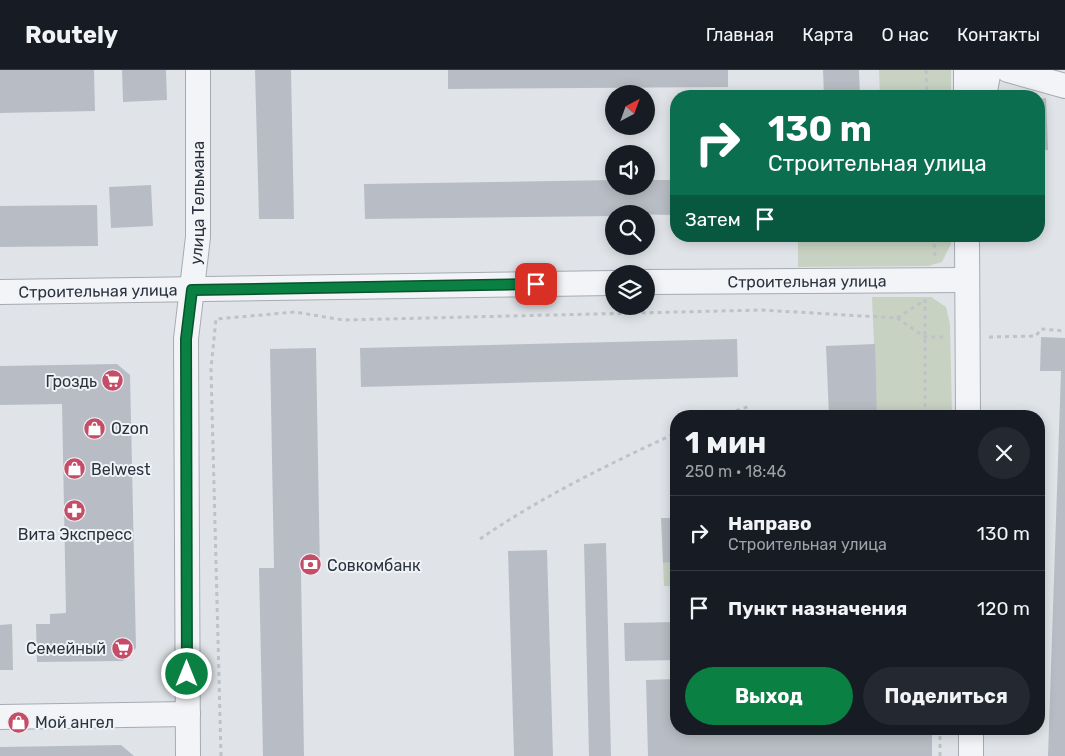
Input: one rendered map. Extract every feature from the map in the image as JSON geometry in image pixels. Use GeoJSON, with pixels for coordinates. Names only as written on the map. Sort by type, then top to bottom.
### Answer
{"type":"FeatureCollection","features":[{"type":"Feature","properties":{"kind":"street","name":"улица Тельмана"},"geometry":{"type":"LineString","coordinates":[[188,756],[186,339],[198,237],[198,70]]}},
{"type":"Feature","properties":{"kind":"street"},"geometry":{"type":"LineString","coordinates":[[966,70],[966,90]]}},
{"type":"Feature","properties":{"kind":"street"},"geometry":{"type":"LineString","coordinates":[[985,90],[989,70]]}},
{"type":"Feature","properties":{"kind":"street"},"geometry":{"type":"LineString","coordinates":[[1008,70],[1065,86]]}},
{"type":"Feature","properties":{"kind":"street"},"geometry":{"type":"LineString","coordinates":[[967,242],[968,410]]}},
{"type":"Feature","properties":{"kind":"street","name":"Строительная улица"},"geometry":{"type":"LineString","coordinates":[[655,282],[926,290],[967,280]]}},
{"type":"Feature","properties":{"kind":"street","name":"Строительная улица"},"geometry":{"type":"LineString","coordinates":[[0,292],[605,283]]}},
{"type":"Feature","properties":{"kind":"street"},"geometry":{"type":"LineString","coordinates":[[0,717],[188,714]]}},
{"type":"Feature","properties":{"kind":"street"},"geometry":{"type":"LineString","coordinates":[[971,735],[971,756]]}},
{"type":"Feature","properties":{"kind":"path"},"geometry":{"type":"LineString","coordinates":[[926,70],[927,90]]}},
{"type":"Feature","properties":{"kind":"path"},"geometry":{"type":"LineString","coordinates":[[925,410],[926,290],[936,262],[934,242]]}},
{"type":"Feature","properties":{"kind":"path"},"geometry":{"type":"LineString","coordinates":[[221,756],[211,369],[216,319],[295,312],[343,320],[762,310],[897,318],[926,290]]}},
{"type":"Feature","properties":{"kind":"path"},"geometry":{"type":"LineString","coordinates":[[738,410],[750,406]]}},
{"type":"Feature","properties":{"kind":"path"},"geometry":{"type":"LineString","coordinates":[[480,539],[513,516],[617,461],[670,436]]}},
{"type":"Feature","properties":{"kind":"path"},"geometry":{"type":"LineString","coordinates":[[940,735],[940,756]]}},
{"type":"Feature","properties":{"kind":"green space"},"geometry":{"type":"Polygon","coordinates":[[[879,70],[951,70],[951,90],[880,90],[879,70]]]}},
{"type":"Feature","properties":{"kind":"green space"},"geometry":{"type":"Polygon","coordinates":[[[798,242],[951,242],[942,262],[928,266],[798,267],[798,242]]]}},
{"type":"Feature","properties":{"kind":"green space"},"geometry":{"type":"Polygon","coordinates":[[[872,297],[931,297],[946,307],[950,324],[952,410],[877,410],[872,297]]]}},
{"type":"Feature","properties":{"kind":"green space"},"geometry":{"type":"Polygon","coordinates":[[[670,562],[670,586],[664,586],[663,563],[670,562]]]}},
{"type":"Feature","properties":{"kind":"building"},"geometry":{"type":"Polygon","coordinates":[[[0,70],[94,70],[95,111],[0,113],[0,70]]]}},
{"type":"Feature","properties":{"kind":"building"},"geometry":{"type":"Polygon","coordinates":[[[122,70],[166,70],[167,100],[123,102],[122,70]]]}},
{"type":"Feature","properties":{"kind":"building"},"geometry":{"type":"Polygon","coordinates":[[[255,70],[291,70],[294,219],[259,219],[255,70]]]}},
{"type":"Feature","properties":{"kind":"building"},"geometry":{"type":"Polygon","coordinates":[[[448,70],[728,70],[728,87],[655,88],[655,85],[605,85],[605,88],[448,89],[448,70]]]}},
{"type":"Feature","properties":{"kind":"building"},"geometry":{"type":"Polygon","coordinates":[[[823,70],[859,70],[860,90],[824,90],[823,70]]]}},
{"type":"Feature","properties":{"kind":"building"},"geometry":{"type":"Polygon","coordinates":[[[1045,98],[1048,150],[1045,150],[1045,98]]]}},
{"type":"Feature","properties":{"kind":"building"},"geometry":{"type":"Polygon","coordinates":[[[605,180],[605,195],[655,195],[655,180],[670,180],[670,215],[655,215],[655,205],[605,205],[605,216],[365,219],[364,184],[605,180]]]}},
{"type":"Feature","properties":{"kind":"building"},"geometry":{"type":"Polygon","coordinates":[[[151,185],[153,226],[111,228],[109,187],[151,185]]]}},
{"type":"Feature","properties":{"kind":"building"},"geometry":{"type":"Polygon","coordinates":[[[97,205],[98,246],[0,247],[0,206],[97,205]]]}},
{"type":"Feature","properties":{"kind":"building"},"geometry":{"type":"Polygon","coordinates":[[[1041,337],[1065,338],[1065,756],[1048,756],[1061,371],[1040,371],[1041,337]]]}},
{"type":"Feature","properties":{"kind":"building"},"geometry":{"type":"Polygon","coordinates":[[[737,339],[738,377],[361,387],[360,348],[737,339]]]}},
{"type":"Feature","properties":{"kind":"building"},"geometry":{"type":"Polygon","coordinates":[[[875,344],[877,410],[829,410],[826,346],[875,344]]]}},
{"type":"Feature","properties":{"kind":"building"},"geometry":{"type":"Polygon","coordinates":[[[316,348],[320,571],[301,571],[304,756],[263,756],[259,568],[274,568],[270,349],[316,348]]]}},
{"type":"Feature","properties":{"kind":"building"},"geometry":{"type":"Polygon","coordinates":[[[117,364],[130,375],[136,648],[123,661],[37,662],[36,624],[50,624],[50,614],[66,613],[62,404],[0,405],[0,366],[117,364]]]}},
{"type":"Feature","properties":{"kind":"building"},"geometry":{"type":"Polygon","coordinates":[[[661,518],[670,518],[670,562],[663,563],[661,518]]]}},
{"type":"Feature","properties":{"kind":"building"},"geometry":{"type":"Polygon","coordinates":[[[606,543],[611,756],[589,756],[584,544],[606,543]]]}},
{"type":"Feature","properties":{"kind":"building"},"geometry":{"type":"Polygon","coordinates":[[[547,550],[553,756],[514,756],[508,551],[547,550]]]}},
{"type":"Feature","properties":{"kind":"building"},"geometry":{"type":"Polygon","coordinates":[[[670,622],[670,660],[625,661],[624,623],[670,622]]]}},
{"type":"Feature","properties":{"kind":"building"},"geometry":{"type":"Polygon","coordinates":[[[12,624],[13,670],[0,670],[0,625],[12,624]]]}},
{"type":"Feature","properties":{"kind":"building"},"geometry":{"type":"Polygon","coordinates":[[[670,679],[670,735],[932,735],[932,756],[648,756],[646,680],[670,679]]]}},
{"type":"Feature","properties":{"kind":"building"},"geometry":{"type":"Polygon","coordinates":[[[121,745],[134,756],[0,756],[0,747],[121,745]]]}},
{"type":"Feature","properties":{"kind":"place","name":"Гроздь"},"geometry":{"type":"Point","coordinates":[113,381]}},
{"type":"Feature","properties":{"kind":"place","name":"Ozon"},"geometry":{"type":"Point","coordinates":[95,428]}},
{"type":"Feature","properties":{"kind":"place","name":"Belwest"},"geometry":{"type":"Point","coordinates":[75,469]}},
{"type":"Feature","properties":{"kind":"place","name":"Вита Экспресс"},"geometry":{"type":"Point","coordinates":[75,510]}},
{"type":"Feature","properties":{"kind":"place","name":"Совкомбанк"},"geometry":{"type":"Point","coordinates":[311,565]}},
{"type":"Feature","properties":{"kind":"place","name":"Семейный"},"geometry":{"type":"Point","coordinates":[122,648]}},
{"type":"Feature","properties":{"kind":"place","name":"Мой ангел"},"geometry":{"type":"Point","coordinates":[19,722]}},
{"type":"Feature","properties":{"kind":"route"},"geometry":{"type":"LineString","coordinates":[[187,674],[186,339],[192,290],[536,284]]}}]}
